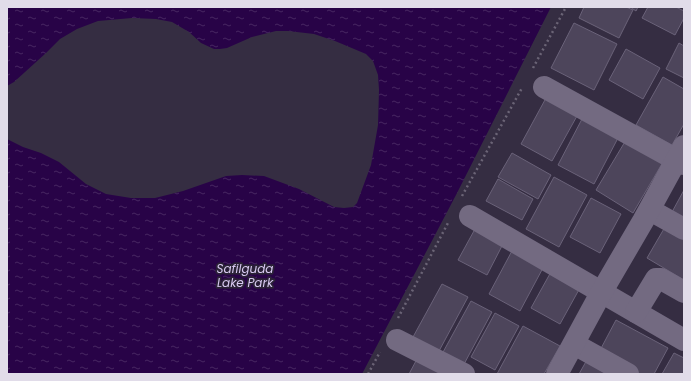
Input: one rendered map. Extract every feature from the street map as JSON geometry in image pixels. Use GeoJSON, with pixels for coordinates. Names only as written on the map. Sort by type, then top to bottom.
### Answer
{"type":"FeatureCollection","features":[{"type":"Feature","properties":{"kind":"street"},"geometry":{"type":"LineString","coordinates":[[536,80],[682,156],[602,292],[557,374]]}},
{"type":"Feature","properties":{"kind":"street"},"geometry":{"type":"LineString","coordinates":[[650,210],[684,229]]}},
{"type":"Feature","properties":{"kind":"street"},"geometry":{"type":"LineString","coordinates":[[460,212],[684,340]]}},
{"type":"Feature","properties":{"kind":"street"},"geometry":{"type":"LineString","coordinates":[[636,312],[656,279],[661,279],[684,292]]}},
{"type":"Feature","properties":{"kind":"street"},"geometry":{"type":"LineString","coordinates":[[392,335],[464,374]]}},
{"type":"Feature","properties":{"kind":"street"},"geometry":{"type":"LineString","coordinates":[[574,344],[628,374]]}},
{"type":"Feature","properties":{"kind":"path"},"geometry":{"type":"LineString","coordinates":[[536,80],[566,7]]}},
{"type":"Feature","properties":{"kind":"path"},"geometry":{"type":"LineString","coordinates":[[368,374],[392,335],[460,212],[522,88]]}},
{"type":"Feature","properties":{"kind":"water","name":"Safilguda Lake Park"},"geometry":{"type":"Polygon","coordinates":[[[7,7],[551,7],[456,195],[362,374],[7,374],[7,139],[59,162],[86,184],[106,194],[131,198],[155,198],[183,191],[226,176],[264,176],[299,189],[334,207],[353,207],[357,203],[371,165],[378,125],[379,90],[378,75],[373,61],[366,54],[314,34],[276,31],[252,37],[227,48],[214,49],[201,43],[189,32],[172,22],[156,19],[132,18],[98,21],[77,29],[60,39],[14,82],[7,86],[7,7]]]}},
{"type":"Feature","properties":{"kind":"building"},"geometry":{"type":"Polygon","coordinates":[[[584,7],[626,7],[633,10],[619,38],[579,18],[584,7]]]}},
{"type":"Feature","properties":{"kind":"building"},"geometry":{"type":"Polygon","coordinates":[[[630,7],[638,7],[636,11],[630,7]]]}},
{"type":"Feature","properties":{"kind":"building"},"geometry":{"type":"Polygon","coordinates":[[[648,7],[676,7],[684,11],[684,18],[675,35],[642,18],[648,7]]]}},
{"type":"Feature","properties":{"kind":"building"},"geometry":{"type":"Polygon","coordinates":[[[574,23],[617,44],[594,90],[551,68],[574,23]]]}},
{"type":"Feature","properties":{"kind":"building"},"geometry":{"type":"Polygon","coordinates":[[[679,43],[684,46],[684,78],[666,69],[679,43]]]}},
{"type":"Feature","properties":{"kind":"building"},"geometry":{"type":"Polygon","coordinates":[[[626,49],[660,68],[643,99],[609,80],[626,49]]]}},
{"type":"Feature","properties":{"kind":"building"},"geometry":{"type":"Polygon","coordinates":[[[663,77],[684,89],[684,124],[672,145],[636,125],[663,77]]]}},
{"type":"Feature","properties":{"kind":"building"},"geometry":{"type":"Polygon","coordinates":[[[546,98],[577,116],[552,161],[521,144],[546,98]]]}},
{"type":"Feature","properties":{"kind":"building"},"geometry":{"type":"Polygon","coordinates":[[[582,119],[618,138],[594,184],[558,165],[582,119]]]}},
{"type":"Feature","properties":{"kind":"building"},"geometry":{"type":"Polygon","coordinates":[[[626,140],[663,162],[633,213],[596,190],[626,140]]]}},
{"type":"Feature","properties":{"kind":"building"},"geometry":{"type":"Polygon","coordinates":[[[512,153],[551,175],[538,199],[498,177],[512,153]]]}},
{"type":"Feature","properties":{"kind":"building"},"geometry":{"type":"Polygon","coordinates":[[[554,177],[587,195],[559,247],[526,229],[554,177]]]}},
{"type":"Feature","properties":{"kind":"building"},"geometry":{"type":"Polygon","coordinates":[[[498,179],[533,199],[522,220],[486,201],[498,179]]]}},
{"type":"Feature","properties":{"kind":"building"},"geometry":{"type":"Polygon","coordinates":[[[684,190],[684,218],[672,212],[684,190]]]}},
{"type":"Feature","properties":{"kind":"building"},"geometry":{"type":"Polygon","coordinates":[[[591,198],[621,214],[600,253],[570,237],[591,198]]]}},
{"type":"Feature","properties":{"kind":"building"},"geometry":{"type":"Polygon","coordinates":[[[665,227],[684,239],[684,280],[647,258],[665,227]]]}},
{"type":"Feature","properties":{"kind":"building"},"geometry":{"type":"Polygon","coordinates":[[[475,229],[503,244],[487,275],[458,260],[475,229]]]}},
{"type":"Feature","properties":{"kind":"building"},"geometry":{"type":"Polygon","coordinates":[[[513,249],[544,266],[520,311],[489,294],[513,249]]]}},
{"type":"Feature","properties":{"kind":"building"},"geometry":{"type":"Polygon","coordinates":[[[552,270],[581,286],[560,324],[531,308],[552,270]]]}},
{"type":"Feature","properties":{"kind":"building"},"geometry":{"type":"Polygon","coordinates":[[[442,284],[468,297],[439,351],[413,337],[442,284]]]}},
{"type":"Feature","properties":{"kind":"building"},"geometry":{"type":"Polygon","coordinates":[[[471,301],[492,312],[463,366],[442,354],[471,301]]]}},
{"type":"Feature","properties":{"kind":"building"},"geometry":{"type":"Polygon","coordinates":[[[495,313],[519,326],[495,370],[471,357],[495,313]]]}},
{"type":"Feature","properties":{"kind":"building"},"geometry":{"type":"Polygon","coordinates":[[[616,320],[668,348],[654,374],[636,374],[598,354],[616,320]]]}},
{"type":"Feature","properties":{"kind":"building"},"geometry":{"type":"Polygon","coordinates":[[[523,326],[560,346],[544,374],[497,374],[523,326]]]}},
{"type":"Feature","properties":{"kind":"building"},"geometry":{"type":"Polygon","coordinates":[[[674,353],[684,358],[684,374],[662,374],[674,353]]]}},
{"type":"Feature","properties":{"kind":"building"},"geometry":{"type":"Polygon","coordinates":[[[588,358],[617,374],[579,374],[588,358]]]}},
{"type":"Feature","properties":{"kind":"building"},"geometry":{"type":"Polygon","coordinates":[[[417,359],[441,372],[440,374],[409,374],[417,359]]]}}]}
